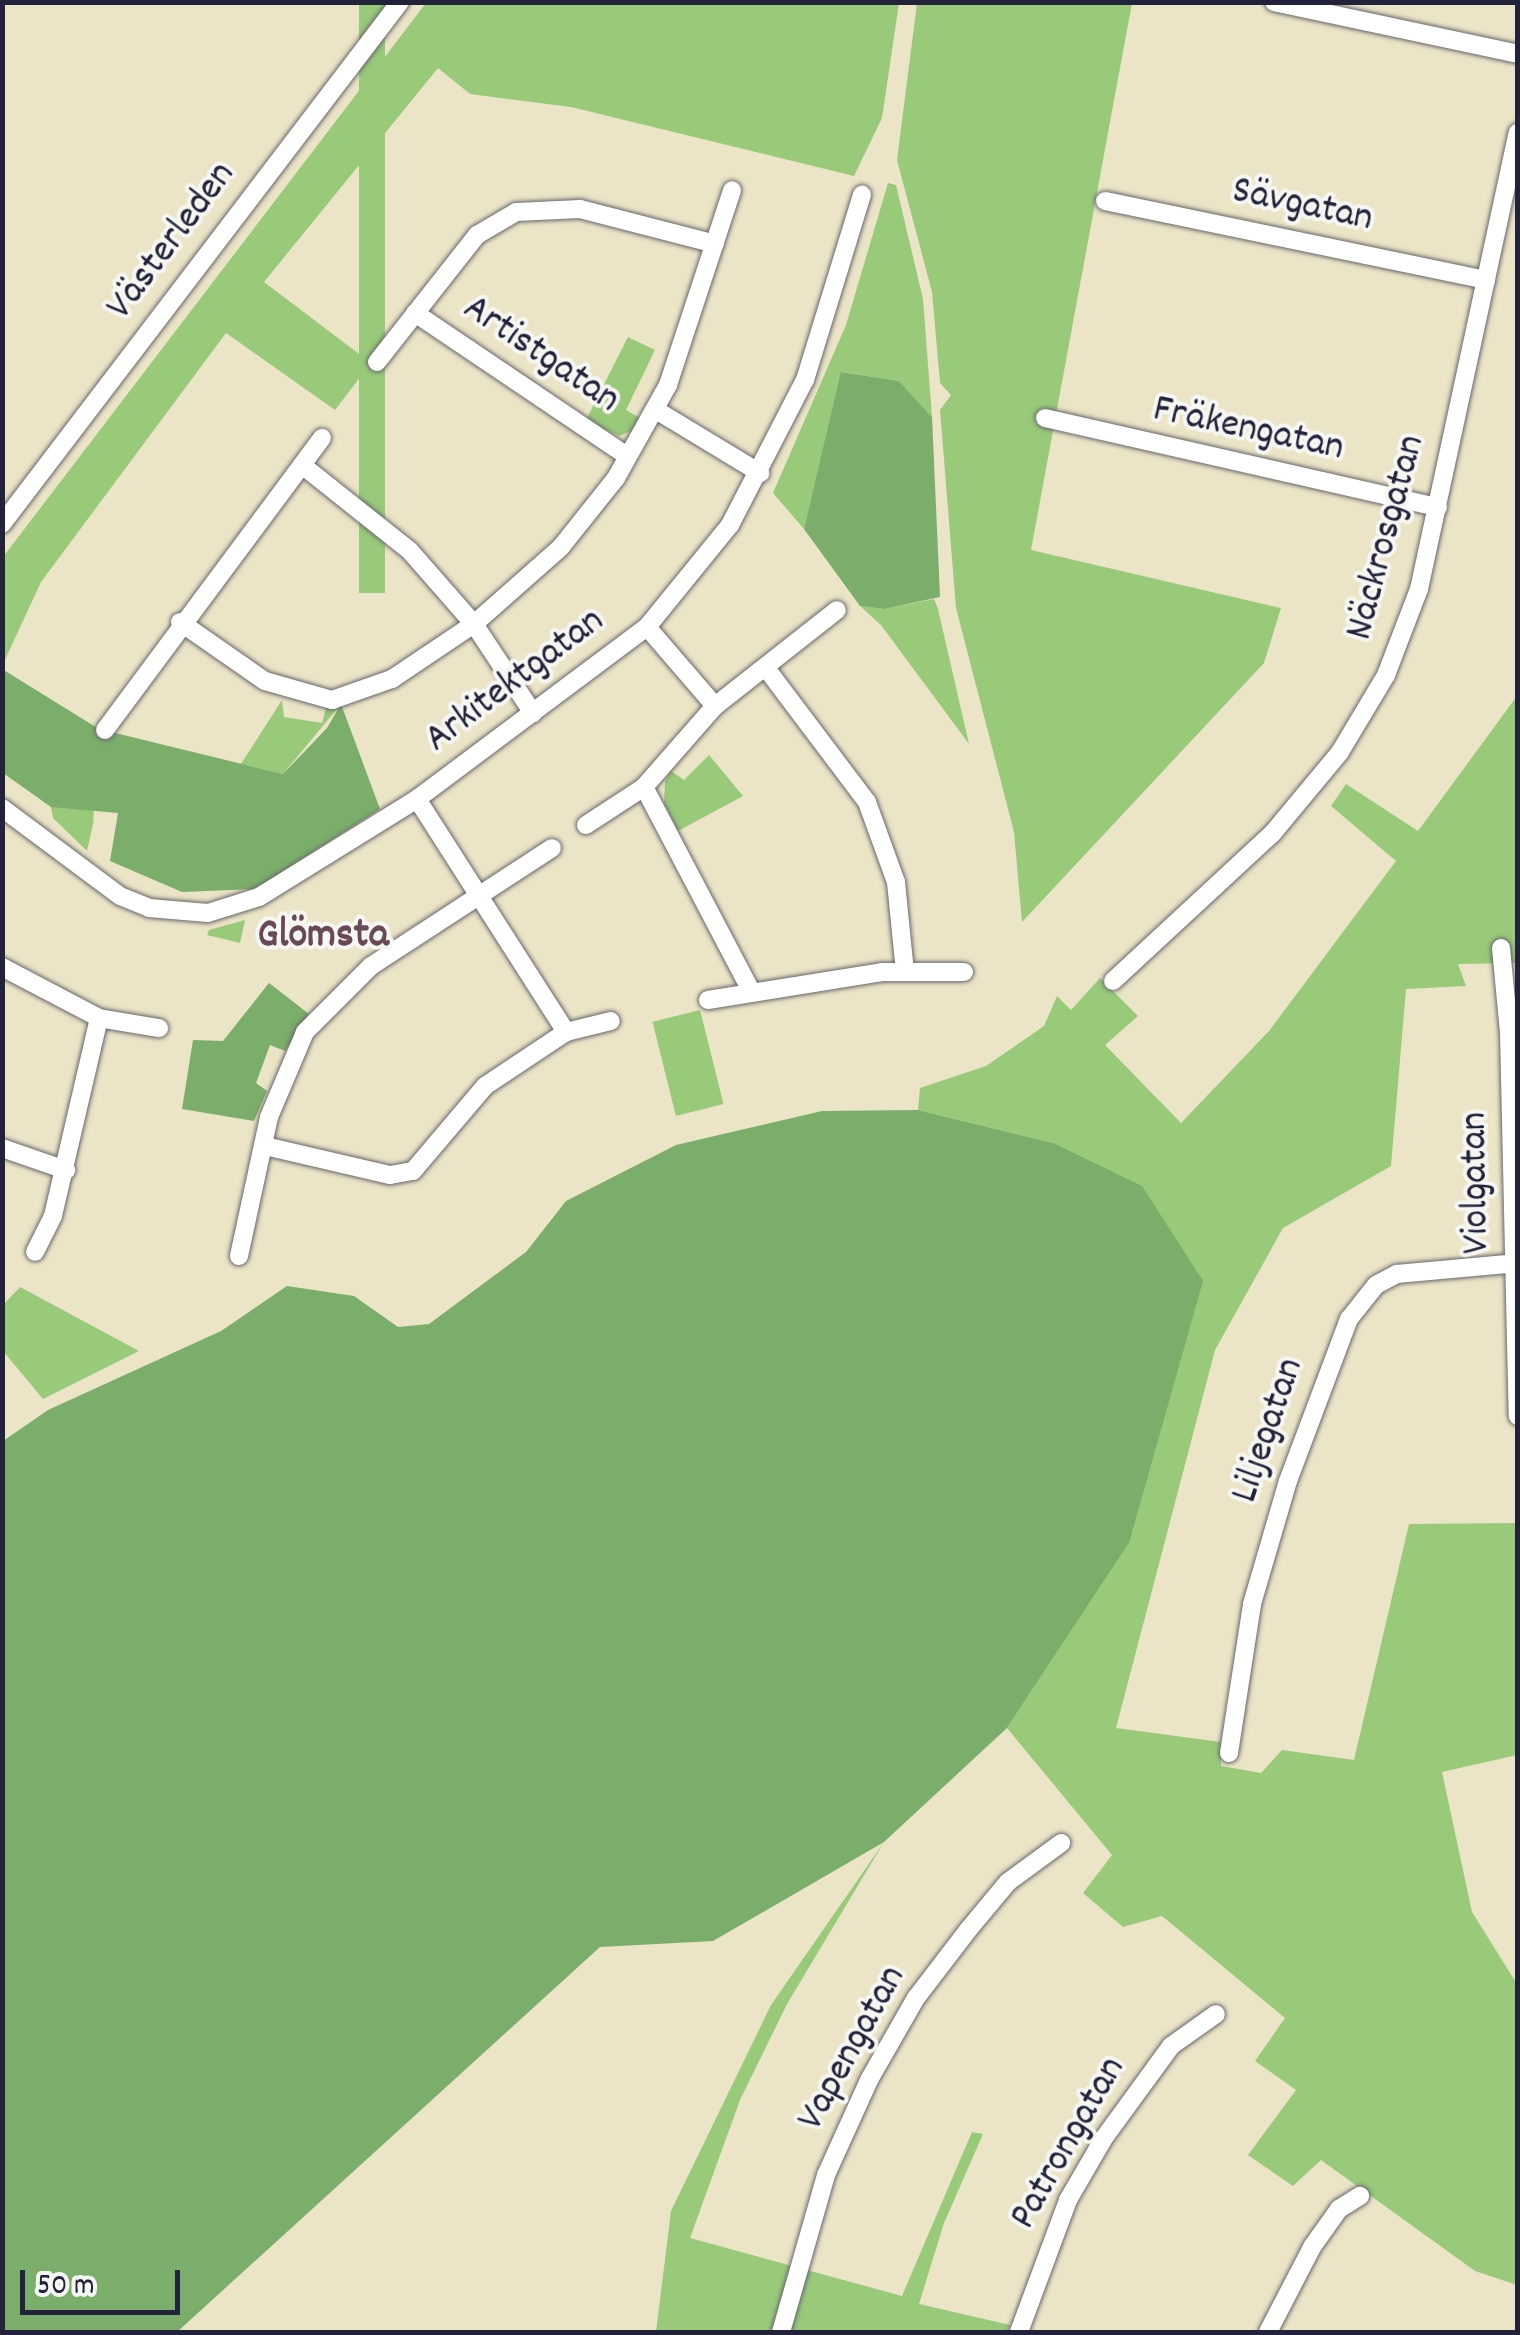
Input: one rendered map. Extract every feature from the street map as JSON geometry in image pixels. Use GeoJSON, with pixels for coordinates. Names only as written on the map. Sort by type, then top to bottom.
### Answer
{"type":"FeatureCollection","features":[{"type":"Feature","properties":{"kind":"street","name":"Västerleden"},"geometry":{"type":"LineString","coordinates":[[2,524],[400,2]]}},
{"type":"Feature","properties":{"kind":"street"},"geometry":{"type":"LineString","coordinates":[[1274,2],[1518,54]]}},
{"type":"Feature","properties":{"kind":"street","name":"Näckrosgatan"},"geometry":{"type":"LineString","coordinates":[[1113,981],[1272,834],[1340,752],[1403,634],[1438,507],[1518,133]]}},
{"type":"Feature","properties":{"kind":"street","name":"Artistgatan"},"geometry":{"type":"LineString","coordinates":[[180,622],[266,682],[332,700],[392,679],[474,624],[561,548],[656,410],[732,190]]}},
{"type":"Feature","properties":{"kind":"street","name":"Arkitektgatan"},"geometry":{"type":"LineString","coordinates":[[2,808],[120,896],[149,908],[208,913],[260,897],[417,799],[647,627],[709,554],[760,473],[830,312],[862,195]]}},
{"type":"Feature","properties":{"kind":"street","name":"Sävgatan"},"geometry":{"type":"LineString","coordinates":[[1105,201],[1486,280]]}},
{"type":"Feature","properties":{"kind":"street","name":"Artistgatan"},"geometry":{"type":"LineString","coordinates":[[377,362],[477,235],[516,212],[580,210],[715,244]]}},
{"type":"Feature","properties":{"kind":"street","name":"Artistgatan"},"geometry":{"type":"LineString","coordinates":[[415,314],[626,456]]}},
{"type":"Feature","properties":{"kind":"street","name":"Artistgatan"},"geometry":{"type":"LineString","coordinates":[[656,410],[760,473]]}},
{"type":"Feature","properties":{"kind":"street","name":"Fräkengatan"},"geometry":{"type":"LineString","coordinates":[[1045,418],[1438,507]]}},
{"type":"Feature","properties":{"kind":"street"},"geometry":{"type":"LineString","coordinates":[[105,730],[180,622],[322,438]]}},
{"type":"Feature","properties":{"kind":"street"},"geometry":{"type":"LineString","coordinates":[[302,465],[410,551],[474,624],[533,713]]}},
{"type":"Feature","properties":{"kind":"street"},"geometry":{"type":"LineString","coordinates":[[586,825],[644,787],[715,706],[837,610]]}},
{"type":"Feature","properties":{"kind":"street"},"geometry":{"type":"LineString","coordinates":[[647,627],[715,706]]}},
{"type":"Feature","properties":{"kind":"street"},"geometry":{"type":"LineString","coordinates":[[766,668],[847,770],[873,815],[896,882],[904,972]]}},
{"type":"Feature","properties":{"kind":"street"},"geometry":{"type":"LineString","coordinates":[[644,787],[752,990]]}},
{"type":"Feature","properties":{"kind":"street"},"geometry":{"type":"LineString","coordinates":[[417,799],[566,1032]]}},
{"type":"Feature","properties":{"kind":"street"},"geometry":{"type":"LineString","coordinates":[[239,1256],[264,1146],[289,1062],[319,1015],[371,966],[552,848]]}},
{"type":"Feature","properties":{"kind":"street","name":"Violgatan"},"geometry":{"type":"LineString","coordinates":[[1501,948],[1516,1263],[1518,1416]]}},
{"type":"Feature","properties":{"kind":"street"},"geometry":{"type":"LineString","coordinates":[[2,967],[99,1018],[160,1028]]}},
{"type":"Feature","properties":{"kind":"street"},"geometry":{"type":"LineString","coordinates":[[708,1000],[752,990],[904,972],[964,972]]}},
{"type":"Feature","properties":{"kind":"street"},"geometry":{"type":"LineString","coordinates":[[35,1252],[66,1170],[99,1018]]}},
{"type":"Feature","properties":{"kind":"street"},"geometry":{"type":"LineString","coordinates":[[264,1146],[390,1175],[413,1171],[484,1086],[566,1032],[610,1021]]}},
{"type":"Feature","properties":{"kind":"street"},"geometry":{"type":"LineString","coordinates":[[2,1148],[66,1170]]}},
{"type":"Feature","properties":{"kind":"street","name":"Liljegatan"},"geometry":{"type":"LineString","coordinates":[[1229,1754],[1252,1604],[1288,1481],[1348,1319],[1376,1285],[1397,1274],[1516,1263]]}},
{"type":"Feature","properties":{"kind":"street","name":"Vapengatan"},"geometry":{"type":"LineString","coordinates":[[781,2332],[826,2175],[868,2080],[916,1998],[968,1930],[1008,1882],[1062,1843]]}},
{"type":"Feature","properties":{"kind":"street","name":"Patrongatan"},"geometry":{"type":"LineString","coordinates":[[1019,2332],[1068,2200],[1104,2138],[1171,2046],[1216,2014]]}},
{"type":"Feature","properties":{"kind":"street"},"geometry":{"type":"LineString","coordinates":[[1268,2332],[1312,2247],[1339,2210],[1360,2196]]}},
{"type":"Feature","properties":{"kind":"green space"},"geometry":{"type":"Polygon","coordinates":[[[359,3],[385,3],[385,593],[359,593],[359,3]]]}},
{"type":"Feature","properties":{"kind":"green space"},"geometry":{"type":"Polygon","coordinates":[[[426,3],[899,3],[882,118],[854,176],[571,107],[470,94],[438,68],[264,282],[371,363],[335,410],[226,333],[41,582],[3,664],[3,557],[426,3]]]}},
{"type":"Feature","properties":{"kind":"green space"},"geometry":{"type":"Polygon","coordinates":[[[917,3],[1132,3],[1031,550],[1281,608],[1264,663],[1022,922],[1014,832],[956,608],[940,410],[951,395],[940,383],[932,292],[897,160],[917,3]]]}},
{"type":"Feature","properties":{"kind":"green space"},"geometry":{"type":"Polygon","coordinates":[[[888,183],[896,185],[923,299],[932,417],[899,381],[842,372],[804,529],[773,493],[846,325],[888,183]]]}},
{"type":"Feature","properties":{"kind":"green space"},"geometry":{"type":"Polygon","coordinates":[[[628,337],[655,350],[626,410],[640,418],[634,430],[619,436],[586,420],[628,337]]]}},
{"type":"Feature","properties":{"kind":"green space"},"geometry":{"type":"Polygon","coordinates":[[[841,372],[899,381],[932,417],[940,597],[884,609],[860,606],[804,529],[841,372]]]}},
{"type":"Feature","properties":{"kind":"green space"},"geometry":{"type":"Polygon","coordinates":[[[934,599],[969,744],[881,625],[860,606],[884,609],[934,599]]]}},
{"type":"Feature","properties":{"kind":"green space"},"geometry":{"type":"Polygon","coordinates":[[[2,669],[99,729],[283,774],[327,728],[341,704],[380,809],[255,889],[182,892],[110,861],[118,813],[51,807],[3,773],[2,669]]]}},
{"type":"Feature","properties":{"kind":"green space"},"geometry":{"type":"Polygon","coordinates":[[[1517,696],[1517,963],[1458,964],[1466,986],[1406,989],[1391,1166],[1283,1228],[1215,1350],[1116,1728],[1221,1742],[1221,1766],[1261,1773],[1282,1750],[1354,1760],[1409,1524],[1517,1523],[1517,1755],[1442,1772],[1472,1912],[1517,1984],[1517,2285],[1475,2271],[1321,2160],[1293,2186],[1248,2155],[1296,2090],[1255,2061],[1285,2018],[1162,1916],[1123,1927],[1083,1893],[1112,1855],[1007,1728],[1129,1543],[1053,1143],[918,1110],[920,1088],[986,1066],[1044,1026],[1057,996],[1071,1010],[1100,978],[1138,1016],[1105,1045],[1181,1123],[1269,1031],[1396,861],[1331,806],[1346,784],[1418,831],[1517,696]]]}},
{"type":"Feature","properties":{"kind":"green space"},"geometry":{"type":"Polygon","coordinates":[[[282,700],[284,717],[322,723],[326,708],[341,704],[283,774],[241,764],[282,700]]]}},
{"type":"Feature","properties":{"kind":"green space"},"geometry":{"type":"Polygon","coordinates":[[[709,755],[743,796],[678,831],[664,803],[665,781],[671,771],[684,780],[709,755]]]}},
{"type":"Feature","properties":{"kind":"green space"},"geometry":{"type":"Polygon","coordinates":[[[94,806],[87,851],[53,818],[51,807],[94,806]]]}},
{"type":"Feature","properties":{"kind":"green space"},"geometry":{"type":"Polygon","coordinates":[[[245,920],[240,943],[207,935],[209,930],[245,920]]]}},
{"type":"Feature","properties":{"kind":"green space"},"geometry":{"type":"Polygon","coordinates":[[[269,983],[309,1014],[285,1051],[270,1045],[256,1083],[267,1091],[254,1121],[182,1109],[193,1040],[223,1041],[269,983]]]}},
{"type":"Feature","properties":{"kind":"green space"},"geometry":{"type":"Polygon","coordinates":[[[700,1010],[723,1104],[676,1116],[652,1022],[700,1010]]]}},
{"type":"Feature","properties":{"kind":"green space"},"geometry":{"type":"Polygon","coordinates":[[[918,1110],[1053,1143],[1142,1186],[1203,1281],[1129,1543],[1007,1728],[884,1842],[713,1941],[600,1947],[177,2332],[3,2332],[3,1441],[48,1410],[221,1331],[287,1286],[354,1296],[398,1327],[429,1324],[526,1252],[566,1201],[676,1145],[822,1111],[918,1110]]]}},
{"type":"Feature","properties":{"kind":"green space"},"geometry":{"type":"Polygon","coordinates":[[[20,1287],[139,1351],[43,1399],[3,1351],[3,1305],[20,1287]]]}},
{"type":"Feature","properties":{"kind":"green space"},"geometry":{"type":"Polygon","coordinates":[[[884,1842],[787,2004],[740,2100],[690,2238],[902,2296],[972,2132],[983,2134],[944,2223],[919,2304],[1010,2325],[1008,2332],[656,2332],[671,2211],[771,2005],[884,1842]]]}},
{"type":"Feature","properties":{"kind":"district","name":"Glömsta"},"geometry":{"type":"Point","coordinates":[323,937]}}]}
